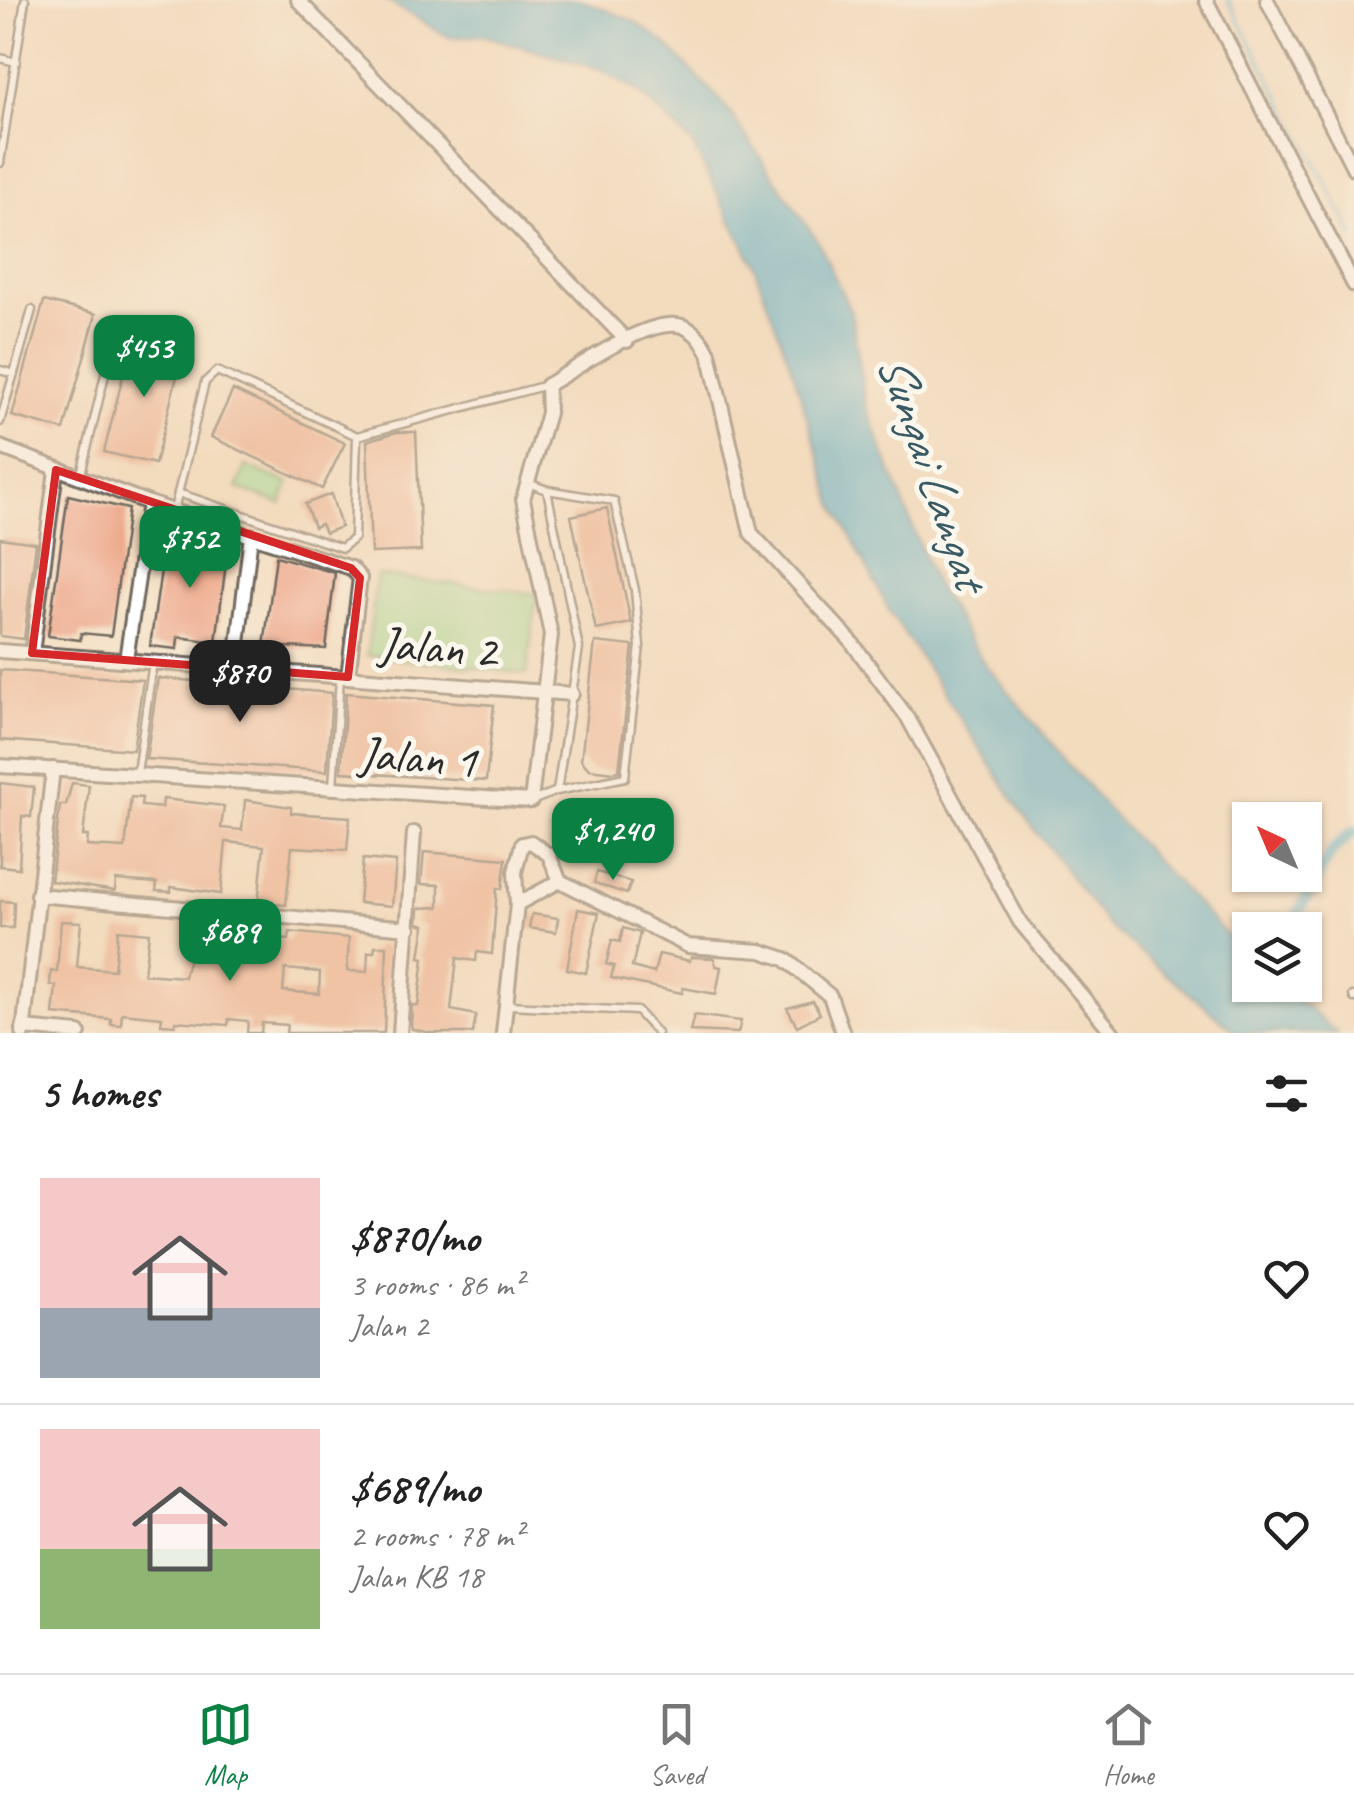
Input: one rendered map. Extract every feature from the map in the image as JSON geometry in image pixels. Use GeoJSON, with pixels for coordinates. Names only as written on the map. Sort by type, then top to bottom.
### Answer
{"type":"FeatureCollection","features":[{"type":"Feature","properties":{"kind":"street"},"geometry":{"type":"LineString","coordinates":[[298,0],[627,340]]}},
{"type":"Feature","properties":{"kind":"street"},"geometry":{"type":"LineString","coordinates":[[1206,0],[1354,285]]}},
{"type":"Feature","properties":{"kind":"street"},"geometry":{"type":"LineString","coordinates":[[1267,0],[1354,169]]}},
{"type":"Feature","properties":{"kind":"street"},"geometry":{"type":"LineString","coordinates":[[547,385],[627,340],[669,326],[682,326],[699,337],[709,353],[751,532],[850,640],[908,718],[1020,922],[1113,1033]]}},
{"type":"Feature","properties":{"kind":"street","name":"Jalan 1"},"geometry":{"type":"LineString","coordinates":[[0,766],[531,802],[551,635],[523,499],[548,414],[547,385]]}},
{"type":"Feature","properties":{"kind":"street"},"geometry":{"type":"LineString","coordinates":[[0,447],[149,503],[351,568],[360,578],[344,677]]}},
{"type":"Feature","properties":{"kind":"street"},"geometry":{"type":"LineString","coordinates":[[32,653],[56,470]]}},
{"type":"Feature","properties":{"kind":"street"},"geometry":{"type":"LineString","coordinates":[[126,660],[149,503]]}},
{"type":"Feature","properties":{"kind":"street"},"geometry":{"type":"LineString","coordinates":[[235,669],[251,535]]}},
{"type":"Feature","properties":{"kind":"street","name":"Jalan 2"},"geometry":{"type":"LineString","coordinates":[[0,651],[572,694]]}},
{"type":"Feature","properties":{"kind":"street"},"geometry":{"type":"LineString","coordinates":[[54,769],[23,1031],[78,1033]]}},
{"type":"Feature","properties":{"kind":"street"},"geometry":{"type":"LineString","coordinates":[[400,1033],[414,833]]}},
{"type":"Feature","properties":{"kind":"street"},"geometry":{"type":"LineString","coordinates":[[503,1033],[517,904],[515,872],[522,844],[540,846],[557,867],[560,881]]}},
{"type":"Feature","properties":{"kind":"street"},"geometry":{"type":"LineString","coordinates":[[517,904],[560,881]]}},
{"type":"Feature","properties":{"kind":"street"},"geometry":{"type":"LineString","coordinates":[[560,881],[688,946],[761,951],[786,959],[830,996],[842,1033]]}},
{"type":"Feature","properties":{"kind":"street"},"geometry":{"type":"LineString","coordinates":[[37,896],[409,928]]}},
{"type":"Feature","properties":{"kind":"lane"},"geometry":{"type":"LineString","coordinates":[[0,163],[25,0]]}},
{"type":"Feature","properties":{"kind":"lane"},"geometry":{"type":"LineString","coordinates":[[0,58],[16,62]]}},
{"type":"Feature","properties":{"kind":"lane"},"geometry":{"type":"LineString","coordinates":[[0,422],[32,310]]}},
{"type":"Feature","properties":{"kind":"lane"},"geometry":{"type":"LineString","coordinates":[[80,479],[115,333]]}},
{"type":"Feature","properties":{"kind":"lane"},"geometry":{"type":"LineString","coordinates":[[0,370],[14,374]]}},
{"type":"Feature","properties":{"kind":"lane"},"geometry":{"type":"LineString","coordinates":[[174,511],[205,382],[216,371],[357,436],[547,385]]}},
{"type":"Feature","properties":{"kind":"lane"},"geometry":{"type":"LineString","coordinates":[[178,494],[342,548],[354,538],[357,436]]}},
{"type":"Feature","properties":{"kind":"lane"},"geometry":{"type":"LineString","coordinates":[[528,482],[546,490],[579,648],[557,791]]}},
{"type":"Feature","properties":{"kind":"lane","name":"Jalan 1"},"geometry":{"type":"LineString","coordinates":[[531,802],[557,791],[621,780],[628,772],[640,646],[635,590],[614,501],[546,490]]}},
{"type":"Feature","properties":{"kind":"lane"},"geometry":{"type":"LineString","coordinates":[[137,775],[153,662]]}},
{"type":"Feature","properties":{"kind":"lane"},"geometry":{"type":"LineString","coordinates":[[333,788],[344,677]]}},
{"type":"Feature","properties":{"kind":"lane"},"geometry":{"type":"LineString","coordinates":[[508,1005],[636,1011],[657,1033]]}},
{"type":"Feature","properties":{"kind":"highlighted area"},"geometry":{"type":"Polygon","coordinates":[[[56,470],[351,568],[360,578],[348,677],[32,653],[56,470]]]}},
{"type":"Feature","properties":{"kind":"green space"},"geometry":{"type":"Polygon","coordinates":[[[246,466],[289,483],[281,504],[237,488],[246,466]]]}},
{"type":"Feature","properties":{"kind":"green space"},"geometry":{"type":"Polygon","coordinates":[[[377,575],[537,594],[527,674],[367,655],[377,575]]]}},
{"type":"Feature","properties":{"kind":"water"},"geometry":{"type":"Polygon","coordinates":[[[385,0],[581,0],[634,21],[666,44],[724,104],[819,243],[851,312],[866,406],[934,582],[984,663],[1105,807],[1232,941],[1232,1002],[1301,1002],[1337,1033],[1237,1033],[1108,926],[1025,817],[890,612],[834,504],[794,374],[752,261],[691,142],[640,93],[604,71],[482,35],[451,38],[385,0]]]}},
{"type":"Feature","properties":{"kind":"building"},"geometry":{"type":"Polygon","coordinates":[[[44,301],[96,314],[64,430],[12,416],[44,301]]]}},
{"type":"Feature","properties":{"kind":"building"},"geometry":{"type":"Polygon","coordinates":[[[133,336],[184,348],[155,464],[104,452],[133,336]]]}},
{"type":"Feature","properties":{"kind":"building"},"geometry":{"type":"Polygon","coordinates":[[[233,390],[345,443],[322,489],[211,437],[233,390]]]}},
{"type":"Feature","properties":{"kind":"building"},"geometry":{"type":"Polygon","coordinates":[[[397,432],[416,432],[421,551],[371,553],[367,441],[397,432]]]}},
{"type":"Feature","properties":{"kind":"building"},"geometry":{"type":"Polygon","coordinates":[[[331,494],[341,527],[325,533],[321,524],[314,527],[305,504],[331,494]]]}},
{"type":"Feature","properties":{"kind":"building"},"geometry":{"type":"Polygon","coordinates":[[[68,495],[128,509],[111,636],[81,633],[80,640],[48,636],[68,495]]]}},
{"type":"Feature","properties":{"kind":"building"},"geometry":{"type":"Polygon","coordinates":[[[607,508],[631,623],[596,630],[571,516],[607,508]]]}},
{"type":"Feature","properties":{"kind":"building"},"geometry":{"type":"Polygon","coordinates":[[[204,535],[229,539],[216,642],[178,637],[177,649],[150,646],[166,536],[204,541],[204,535]]]}},
{"type":"Feature","properties":{"kind":"building"},"geometry":{"type":"Polygon","coordinates":[[[0,538],[36,543],[24,639],[0,636],[0,538]]]}},
{"type":"Feature","properties":{"kind":"building"},"geometry":{"type":"Polygon","coordinates":[[[276,556],[335,573],[326,649],[264,646],[276,556]]]}},
{"type":"Feature","properties":{"kind":"building"},"geometry":{"type":"Polygon","coordinates":[[[595,642],[633,646],[619,771],[614,772],[589,769],[581,760],[595,642]]]}},
{"type":"Feature","properties":{"kind":"building"},"geometry":{"type":"Polygon","coordinates":[[[0,670],[143,680],[133,750],[0,740],[0,670]]]}},
{"type":"Feature","properties":{"kind":"building"},"geometry":{"type":"Polygon","coordinates":[[[158,678],[332,693],[327,771],[146,759],[158,678]]]}},
{"type":"Feature","properties":{"kind":"building"},"geometry":{"type":"Polygon","coordinates":[[[346,693],[494,705],[486,781],[341,772],[346,693]]]}},
{"type":"Feature","properties":{"kind":"building"},"geometry":{"type":"Polygon","coordinates":[[[0,783],[34,787],[31,817],[22,816],[19,868],[0,866],[0,783]]]}},
{"type":"Feature","properties":{"kind":"building"},"geometry":{"type":"Polygon","coordinates":[[[72,783],[89,785],[83,836],[88,836],[87,846],[125,848],[131,797],[142,798],[141,806],[162,808],[163,799],[224,806],[221,828],[242,830],[245,800],[291,807],[291,813],[350,817],[347,850],[292,847],[286,905],[258,903],[264,846],[226,842],[221,894],[171,887],[171,892],[156,891],[157,883],[116,880],[115,891],[51,881],[60,805],[66,805],[72,783]]]}},
{"type":"Feature","properties":{"kind":"building"},"geometry":{"type":"Polygon","coordinates":[[[424,852],[506,859],[502,889],[497,888],[492,954],[477,952],[476,961],[457,958],[451,1010],[476,1015],[473,1033],[412,1029],[412,1005],[418,1006],[424,958],[420,957],[425,925],[418,923],[419,908],[439,907],[439,885],[421,884],[424,852]]]}},
{"type":"Feature","properties":{"kind":"building"},"geometry":{"type":"Polygon","coordinates":[[[363,859],[396,862],[392,906],[359,903],[363,859]]]}},
{"type":"Feature","properties":{"kind":"building"},"geometry":{"type":"Polygon","coordinates":[[[597,872],[631,882],[627,894],[594,883],[597,872]]]}},
{"type":"Feature","properties":{"kind":"building"},"geometry":{"type":"Polygon","coordinates":[[[0,901],[14,902],[13,928],[0,928],[0,901]]]}},
{"type":"Feature","properties":{"kind":"building"},"geometry":{"type":"Polygon","coordinates":[[[578,909],[599,913],[586,973],[567,969],[578,909]]]}},
{"type":"Feature","properties":{"kind":"building"},"geometry":{"type":"Polygon","coordinates":[[[532,914],[558,918],[556,932],[529,928],[532,914]]]}},
{"type":"Feature","properties":{"kind":"building"},"geometry":{"type":"Polygon","coordinates":[[[61,921],[81,922],[77,967],[114,970],[118,930],[149,933],[144,974],[184,977],[195,933],[289,940],[290,932],[349,938],[347,971],[367,972],[368,952],[374,952],[375,946],[387,946],[384,1033],[286,1033],[287,1025],[262,1023],[261,1033],[247,1033],[248,1021],[229,1019],[228,1025],[175,1021],[175,1025],[161,1024],[162,1017],[122,1013],[121,1025],[111,1024],[111,1019],[53,1014],[56,986],[50,985],[51,971],[57,972],[61,921]],[[285,969],[283,991],[319,994],[320,972],[285,969]]]}},
{"type":"Feature","properties":{"kind":"building"},"geometry":{"type":"Polygon","coordinates":[[[623,928],[640,933],[632,967],[654,973],[659,954],[690,961],[691,957],[714,958],[716,966],[721,967],[716,994],[683,988],[682,993],[611,978],[614,966],[606,964],[612,940],[620,942],[623,928]]]}},
{"type":"Feature","properties":{"kind":"building"},"geometry":{"type":"Polygon","coordinates":[[[813,1001],[820,1014],[797,1026],[787,1008],[813,1001]]]}},
{"type":"Feature","properties":{"kind":"building"},"geometry":{"type":"Polygon","coordinates":[[[694,1015],[741,1021],[738,1033],[690,1031],[694,1015]]]}},
{"type":"Feature","properties":{"kind":"waterway"},"geometry":{"type":"LineString","coordinates":[[1228,0],[1354,235]]}},
{"type":"Feature","properties":{"kind":"waterway"},"geometry":{"type":"LineString","coordinates":[[1299,912],[1332,851],[1354,831]]}},
{"type":"Feature","properties":{"kind":"water label","name":"Sungai Langat"},"geometry":{"type":"Point","coordinates":[934,470]}}]}
